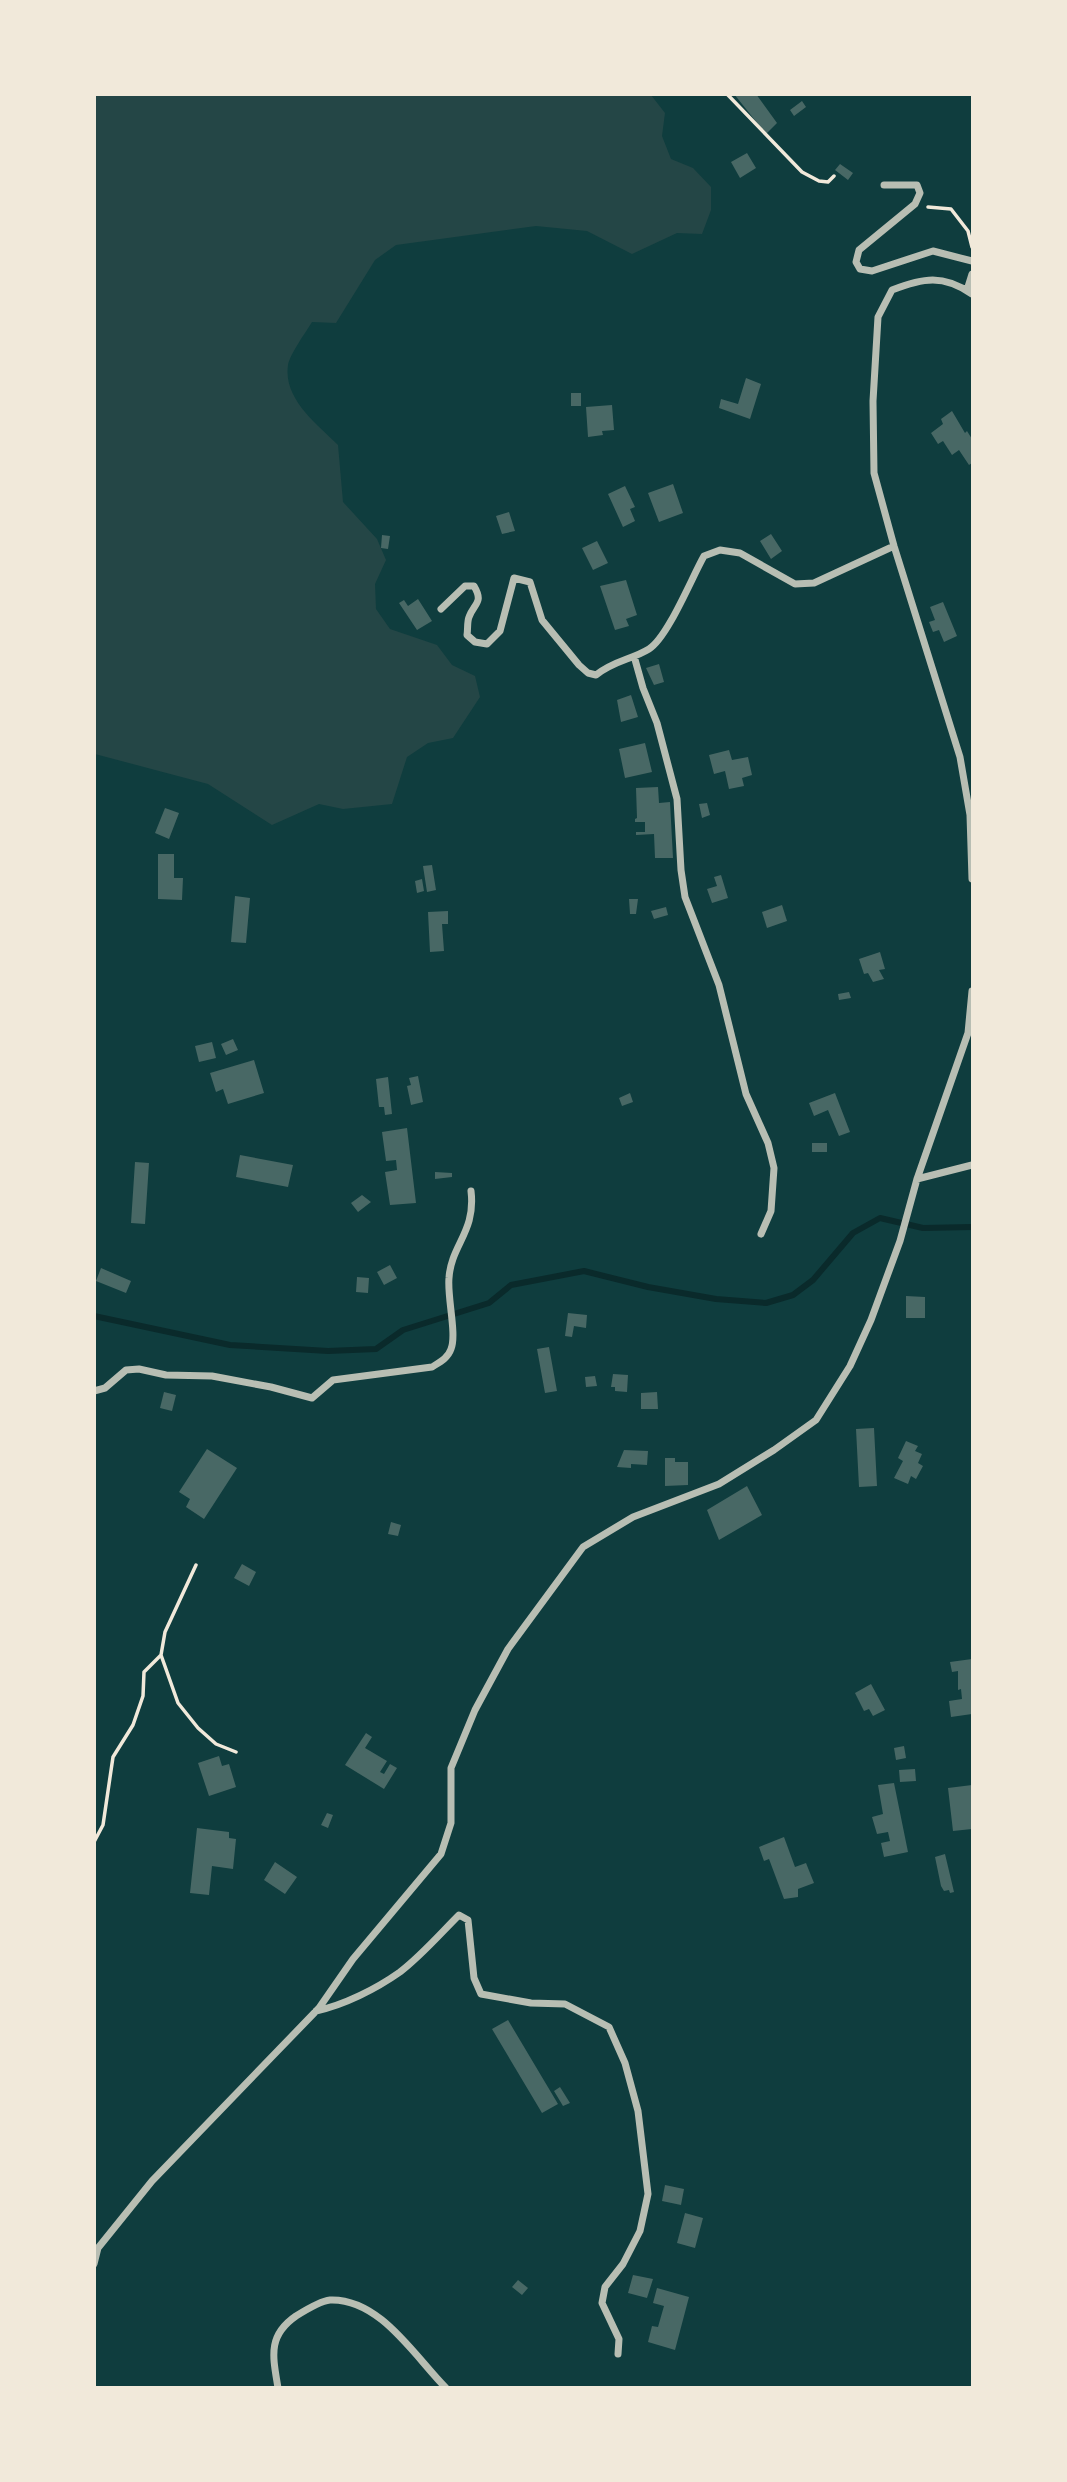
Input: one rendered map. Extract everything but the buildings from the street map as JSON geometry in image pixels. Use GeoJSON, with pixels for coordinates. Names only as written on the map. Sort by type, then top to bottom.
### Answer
{"type":"FeatureCollection","features":[{"type":"Feature","properties":{"kind":"street"},"geometry":{"type":"LineString","coordinates":[[884,185],[917,185],[920,194],[915,204],[859,250],[856,262],[860,269],[872,271],[933,251],[972,261]]}},
{"type":"Feature","properties":{"kind":"street"},"geometry":{"type":"LineString","coordinates":[[972,274],[970,292],[938,279],[920,280],[892,290],[878,317],[873,401],[874,473],[960,757],[970,815],[972,879]]}},
{"type":"Feature","properties":{"kind":"street"},"geometry":{"type":"LineString","coordinates":[[441,609],[465,586],[474,586],[478,592],[478,603],[468,618],[467,635],[475,642],[487,644],[500,631],[514,578],[530,582],[542,620],[587,673],[596,675],[611,663],[652,648],[669,624],[704,556],[720,550],[740,553],[795,584],[814,583],[894,546]]}},
{"type":"Feature","properties":{"kind":"street"},"geometry":{"type":"LineString","coordinates":[[634,656],[657,723],[677,799],[685,897],[719,985],[746,1094],[768,1143],[774,1168],[771,1211],[761,1234]]}},
{"type":"Feature","properties":{"kind":"street"},"geometry":{"type":"LineString","coordinates":[[94,2264],[98,2248],[152,2181],[316,2011],[353,1959],[441,1854],[451,1823],[451,1768],[475,1710],[508,1650],[583,1547],[633,1517],[719,1484],[817,1420],[871,1320],[900,1241],[916,1179],[968,1033],[972,991]]}},
{"type":"Feature","properties":{"kind":"street"},"geometry":{"type":"LineString","coordinates":[[916,1179],[972,1165]]}},
{"type":"Feature","properties":{"kind":"street"},"geometry":{"type":"LineString","coordinates":[[94,1391],[105,1388],[127,1370],[139,1369],[166,1375],[212,1376],[312,1398],[334,1380],[432,1367],[444,1360],[451,1350],[453,1340],[448,1301],[451,1263],[469,1225],[473,1206],[471,1191]]}},
{"type":"Feature","properties":{"kind":"street"},"geometry":{"type":"LineString","coordinates":[[316,2011],[351,1998],[400,1971],[459,1915],[468,1920],[474,1978],[481,1994],[531,2003],[565,2004],[610,2027],[625,2063],[638,2111],[648,2194],[640,2231],[623,2263],[605,2287],[602,2303],[619,2339],[618,2354]]}},
{"type":"Feature","properties":{"kind":"street"},"geometry":{"type":"LineString","coordinates":[[278,2388],[272,2352],[281,2329],[297,2316],[328,2300],[361,2305],[400,2335],[446,2388]]}},
{"type":"Feature","properties":{"kind":"path"},"geometry":{"type":"LineString","coordinates":[[727,94],[802,172],[819,181],[828,182],[834,176]]}},
{"type":"Feature","properties":{"kind":"path"},"geometry":{"type":"LineString","coordinates":[[905,211],[926,207],[951,209],[968,231],[972,247]]}},
{"type":"Feature","properties":{"kind":"path"},"geometry":{"type":"LineString","coordinates":[[196,1565],[165,1632],[161,1655],[178,1703],[198,1728],[216,1744],[236,1752]]}},
{"type":"Feature","properties":{"kind":"path"},"geometry":{"type":"LineString","coordinates":[[94,1842],[103,1825],[113,1756],[133,1725],[143,1696],[144,1672],[161,1655]]}},
{"type":"Feature","properties":{"kind":"shaded area"},"geometry":{"type":"Polygon","coordinates":[[[94,95],[651,95],[665,113],[662,136],[671,159],[693,168],[711,187],[711,210],[702,234],[677,233],[632,254],[587,231],[536,226],[396,245],[375,260],[336,323],[312,322],[292,355],[288,365],[288,377],[296,400],[338,445],[343,502],[377,539],[386,560],[375,584],[376,609],[390,629],[437,645],[452,665],[475,676],[480,697],[453,738],[428,743],[407,757],[392,804],[343,809],[319,804],[272,825],[208,784],[95,754],[94,95]]]}},
{"type":"Feature","properties":{"kind":"waterway"},"geometry":{"type":"LineString","coordinates":[[94,1316],[230,1345],[328,1351],[376,1349],[403,1330],[489,1303],[511,1285],[584,1271],[648,1287],[716,1299],[766,1303],[793,1295],[813,1280],[853,1233],[880,1218],[923,1228],[972,1227]]}}]}
